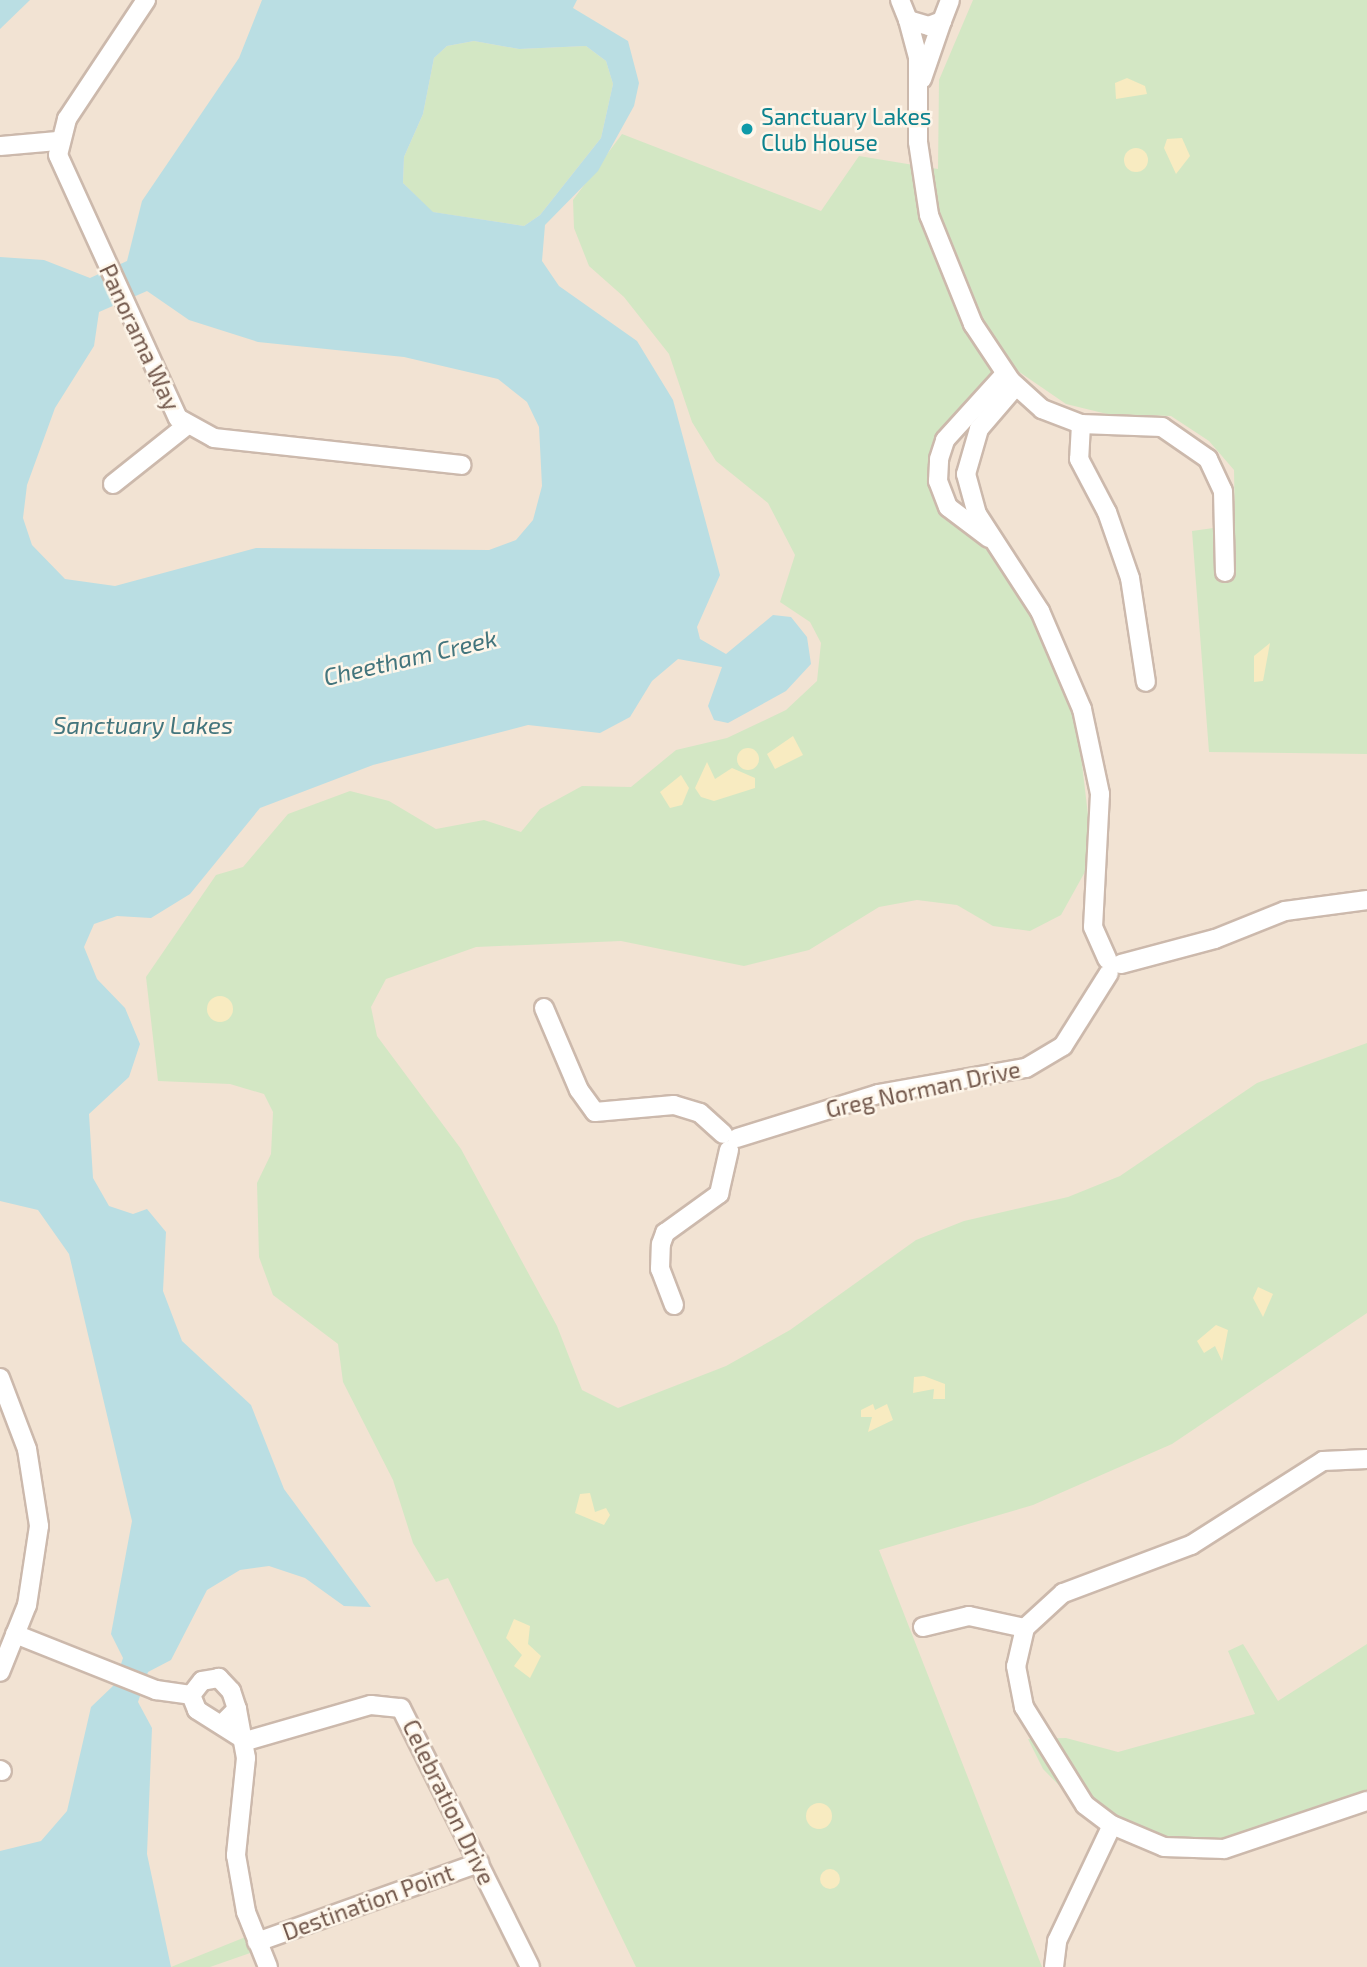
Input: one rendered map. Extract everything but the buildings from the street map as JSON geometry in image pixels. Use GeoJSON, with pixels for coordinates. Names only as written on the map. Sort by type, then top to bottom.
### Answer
{"type":"FeatureCollection","features":[{"type":"Feature","properties":{"kind":"street"},"geometry":{"type":"LineString","coordinates":[[0,146],[57,141],[146,0]]}},
{"type":"Feature","properties":{"kind":"street"},"geometry":{"type":"LineString","coordinates":[[900,0],[908,20],[920,85],[918,142],[929,215],[961,300],[1011,380],[1042,409],[1081,424],[1162,427],[1208,459],[1223,491],[1225,572]]}},
{"type":"Feature","properties":{"kind":"street"},"geometry":{"type":"LineString","coordinates":[[920,85],[950,0]]}},
{"type":"Feature","properties":{"kind":"street"},"geometry":{"type":"LineString","coordinates":[[908,20],[922,26],[942,20]]}},
{"type":"Feature","properties":{"kind":"street","name":"Panorama Way"},"geometry":{"type":"LineString","coordinates":[[57,141],[60,167],[121,298],[186,426],[214,438],[462,465]]}},
{"type":"Feature","properties":{"kind":"street"},"geometry":{"type":"LineString","coordinates":[[1011,380],[979,429],[966,474],[989,538],[1040,611],[1082,709],[1100,794],[1093,927],[1112,965],[1215,939],[1285,911],[1367,900]]}},
{"type":"Feature","properties":{"kind":"street"},"geometry":{"type":"LineString","coordinates":[[989,538],[948,507],[938,481],[945,440],[1011,380]]}},
{"type":"Feature","properties":{"kind":"street"},"geometry":{"type":"LineString","coordinates":[[1081,424],[1079,459],[1107,512],[1130,578],[1146,682]]}},
{"type":"Feature","properties":{"kind":"street"},"geometry":{"type":"LineString","coordinates":[[113,484],[186,426]]}},
{"type":"Feature","properties":{"kind":"street"},"geometry":{"type":"LineString","coordinates":[[938,481],[966,474]]}},
{"type":"Feature","properties":{"kind":"street","name":"Greg Norman Drive"},"geometry":{"type":"LineString","coordinates":[[730,1141],[878,1094],[1026,1068],[1063,1046],[1112,965]]}},
{"type":"Feature","properties":{"kind":"street"},"geometry":{"type":"LineString","coordinates":[[544,1008],[579,1090],[595,1112],[674,1105],[700,1113],[730,1141],[719,1194],[665,1233],[661,1244],[660,1269],[674,1305]]}},
{"type":"Feature","properties":{"kind":"street"},"geometry":{"type":"LineString","coordinates":[[0,1378],[27,1449],[38,1527],[27,1605],[0,1672]]}},
{"type":"Feature","properties":{"kind":"street"},"geometry":{"type":"LineString","coordinates":[[1367,1459],[1324,1461],[1191,1545],[1063,1593],[1025,1628],[1016,1666],[1024,1707],[1053,1762],[1085,1805],[1112,1825],[1164,1847],[1224,1849],[1367,1801]]}},
{"type":"Feature","properties":{"kind":"street"},"geometry":{"type":"LineString","coordinates":[[923,1627],[969,1616],[1025,1628]]}},
{"type":"Feature","properties":{"kind":"street"},"geometry":{"type":"LineString","coordinates":[[15,1634],[156,1690],[191,1695]]}},
{"type":"Feature","properties":{"kind":"street"},"geometry":{"type":"LineString","coordinates":[[191,1695],[202,1681],[219,1678],[237,1709],[246,1741],[236,1855],[257,1942],[268,1967]]}},
{"type":"Feature","properties":{"kind":"street"},"geometry":{"type":"LineString","coordinates":[[191,1695],[197,1710],[223,1723],[246,1741]]}},
{"type":"Feature","properties":{"kind":"street","name":"Celebration Drive"},"geometry":{"type":"LineString","coordinates":[[246,1741],[371,1706],[401,1708],[530,1967]]}},
{"type":"Feature","properties":{"kind":"street"},"geometry":{"type":"LineString","coordinates":[[223,1723],[237,1709]]}},
{"type":"Feature","properties":{"kind":"street"},"geometry":{"type":"LineString","coordinates":[[1054,1967],[1057,1941],[1112,1825]]}},
{"type":"Feature","properties":{"kind":"street","name":"Destination Point"},"geometry":{"type":"LineString","coordinates":[[257,1942],[479,1863]]}},
{"type":"Feature","properties":{"kind":"shaded area","name":"Sanctuary Lakes"},"geometry":{"type":"Polygon","coordinates":[[[0,0],[1367,0],[1367,1967],[0,1967],[0,0]]]}},
{"type":"Feature","properties":{"kind":"green space"},"geometry":{"type":"Polygon","coordinates":[[[973,0],[1367,0],[1367,754],[1209,752],[1192,531],[1235,525],[1234,470],[1209,441],[1171,416],[1107,414],[1066,404],[1012,367],[938,440],[946,511],[996,556],[1028,602],[1076,713],[1090,832],[1086,870],[1061,915],[1030,931],[993,926],[957,905],[917,900],[879,907],[809,950],[744,966],[621,941],[476,947],[386,979],[371,1007],[377,1036],[461,1149],[557,1326],[582,1390],[618,1408],[726,1366],[790,1330],[916,1240],[964,1221],[1068,1197],[1120,1176],[1257,1083],[1367,1043],[1367,1313],[1172,1444],[1033,1505],[879,1550],[1042,1967],[636,1967],[448,1578],[436,1582],[413,1543],[393,1480],[343,1382],[338,1344],[273,1295],[259,1257],[257,1183],[271,1154],[273,1112],[264,1094],[230,1084],[158,1081],[146,977],[216,875],[243,867],[288,814],[350,791],[389,801],[436,829],[484,820],[521,832],[540,809],[582,786],[631,787],[676,750],[727,738],[786,710],[817,681],[821,643],[810,622],[780,602],[795,555],[768,503],[716,461],[692,422],[669,354],[624,297],[589,266],[574,228],[573,200],[622,134],[821,211],[859,156],[938,169],[939,80],[973,0]]]}},
{"type":"Feature","properties":{"kind":"green space"},"geometry":{"type":"Polygon","coordinates":[[[474,41],[519,49],[586,46],[606,61],[613,84],[601,138],[540,215],[524,226],[432,212],[403,183],[404,157],[423,114],[434,58],[447,46],[474,41]]]}},
{"type":"Feature","properties":{"kind":"green space"},"geometry":{"type":"Polygon","coordinates":[[[1243,1644],[1278,1701],[1367,1644],[1367,1813],[1322,1817],[1224,1855],[1162,1855],[1108,1835],[1043,1769],[1028,1739],[1066,1738],[1118,1752],[1255,1714],[1228,1651],[1243,1644]]]}},
{"type":"Feature","properties":{"kind":"green space"},"geometry":{"type":"Polygon","coordinates":[[[248,1936],[253,1952],[210,1967],[171,1967],[248,1936]]]}},
{"type":"Feature","properties":{"kind":"sand"},"geometry":{"type":"Polygon","coordinates":[[[1127,78],[1145,86],[1147,94],[1116,99],[1115,83],[1127,78]]]}},
{"type":"Feature","properties":{"kind":"sand"},"geometry":{"type":"Polygon","coordinates":[[[1182,138],[1190,156],[1176,174],[1164,148],[1167,139],[1182,138]]]}},
{"type":"Feature","properties":{"kind":"sand"},"geometry":{"type":"Polygon","coordinates":[[[1136,148],[1145,151],[1148,160],[1145,169],[1136,172],[1127,169],[1124,160],[1127,151],[1136,148]]]}},
{"type":"Feature","properties":{"kind":"sand"},"geometry":{"type":"Polygon","coordinates":[[[1270,643],[1263,681],[1254,682],[1254,656],[1270,643]]]}},
{"type":"Feature","properties":{"kind":"sand"},"geometry":{"type":"Polygon","coordinates":[[[793,736],[803,755],[775,769],[767,754],[793,736]]]}},
{"type":"Feature","properties":{"kind":"sand"},"geometry":{"type":"Polygon","coordinates":[[[748,748],[756,751],[759,759],[756,767],[748,770],[740,767],[737,759],[740,751],[748,748]]]}},
{"type":"Feature","properties":{"kind":"sand"},"geometry":{"type":"Polygon","coordinates":[[[707,762],[715,779],[732,768],[755,778],[755,788],[714,801],[701,797],[695,788],[707,762]]]}},
{"type":"Feature","properties":{"kind":"sand"},"geometry":{"type":"Polygon","coordinates":[[[681,775],[689,788],[682,805],[670,808],[660,792],[681,775]]]}},
{"type":"Feature","properties":{"kind":"sand"},"geometry":{"type":"Polygon","coordinates":[[[220,996],[229,1000],[233,1009],[229,1018],[220,1022],[211,1018],[207,1009],[211,1000],[220,996]]]}},
{"type":"Feature","properties":{"kind":"sand"},"geometry":{"type":"Polygon","coordinates":[[[1258,1287],[1273,1294],[1263,1317],[1253,1298],[1258,1287]]]}},
{"type":"Feature","properties":{"kind":"sand"},"geometry":{"type":"Polygon","coordinates":[[[1216,1325],[1228,1330],[1222,1361],[1215,1346],[1204,1353],[1197,1341],[1216,1325]]]}},
{"type":"Feature","properties":{"kind":"sand"},"geometry":{"type":"Polygon","coordinates":[[[924,1376],[945,1384],[945,1399],[933,1399],[934,1389],[913,1393],[914,1377],[924,1376]]]}},
{"type":"Feature","properties":{"kind":"sand"},"geometry":{"type":"Polygon","coordinates":[[[873,1404],[875,1410],[887,1404],[893,1420],[868,1432],[872,1417],[861,1417],[861,1410],[873,1404]]]}},
{"type":"Feature","properties":{"kind":"sand"},"geometry":{"type":"Polygon","coordinates":[[[590,1493],[595,1512],[606,1508],[610,1515],[604,1525],[575,1513],[580,1494],[590,1493]]]}},
{"type":"Feature","properties":{"kind":"sand"},"geometry":{"type":"Polygon","coordinates":[[[514,1619],[530,1626],[528,1644],[541,1656],[530,1678],[514,1666],[522,1655],[506,1638],[514,1619]]]}},
{"type":"Feature","properties":{"kind":"sand"},"geometry":{"type":"Polygon","coordinates":[[[819,1803],[828,1807],[832,1816],[828,1825],[819,1829],[810,1825],[806,1816],[810,1807],[819,1803]]]}},
{"type":"Feature","properties":{"kind":"sand"},"geometry":{"type":"Polygon","coordinates":[[[830,1869],[837,1872],[840,1879],[837,1886],[830,1889],[823,1886],[820,1879],[823,1872],[830,1869]]]}},
{"type":"Feature","properties":{"kind":"water"},"geometry":{"type":"Polygon","coordinates":[[[0,0],[30,0],[0,29],[0,0]]]}},
{"type":"Feature","properties":{"kind":"water","name":"Sanctuary Lakes"},"geometry":{"type":"Polygon","coordinates":[[[262,0],[577,0],[573,8],[628,41],[639,83],[634,106],[598,171],[545,225],[542,261],[559,286],[637,341],[673,400],[720,575],[697,627],[700,639],[726,654],[773,615],[791,617],[807,637],[811,664],[786,691],[728,723],[714,720],[708,706],[722,667],[678,659],[652,681],[630,717],[600,733],[528,725],[373,765],[260,808],[190,894],[151,918],[117,916],[94,924],[84,947],[97,979],[125,1008],[140,1044],[129,1077],[89,1114],[93,1178],[109,1206],[133,1214],[147,1209],[166,1232],[163,1291],[182,1341],[251,1405],[284,1489],[371,1607],[344,1606],[305,1578],[269,1566],[240,1570],[207,1590],[171,1660],[148,1672],[138,1702],[152,1728],[147,1854],[171,1967],[0,1967],[0,1851],[41,1841],[67,1811],[91,1707],[114,1685],[123,1658],[111,1634],[132,1521],[69,1254],[38,1210],[0,1201],[0,257],[44,260],[90,278],[127,261],[142,201],[239,58],[262,0]],[[474,41],[447,46],[434,58],[423,114],[404,157],[403,183],[433,212],[524,226],[540,215],[601,138],[613,84],[606,61],[586,46],[519,49],[474,41]],[[147,291],[99,312],[94,346],[55,408],[27,485],[23,518],[32,545],[65,579],[115,586],[256,548],[489,550],[516,540],[533,520],[542,486],[539,427],[527,402],[498,379],[404,357],[258,342],[189,320],[147,291]]]}},
{"type":"Feature","properties":{"kind":"place","name":"Sanctuary Lakes Club House"},"geometry":{"type":"Point","coordinates":[747,129]}},
{"type":"Feature","properties":{"kind":"water label","name":"Cheetham Creek"},"geometry":{"type":"Point","coordinates":[410,657]}}]}
